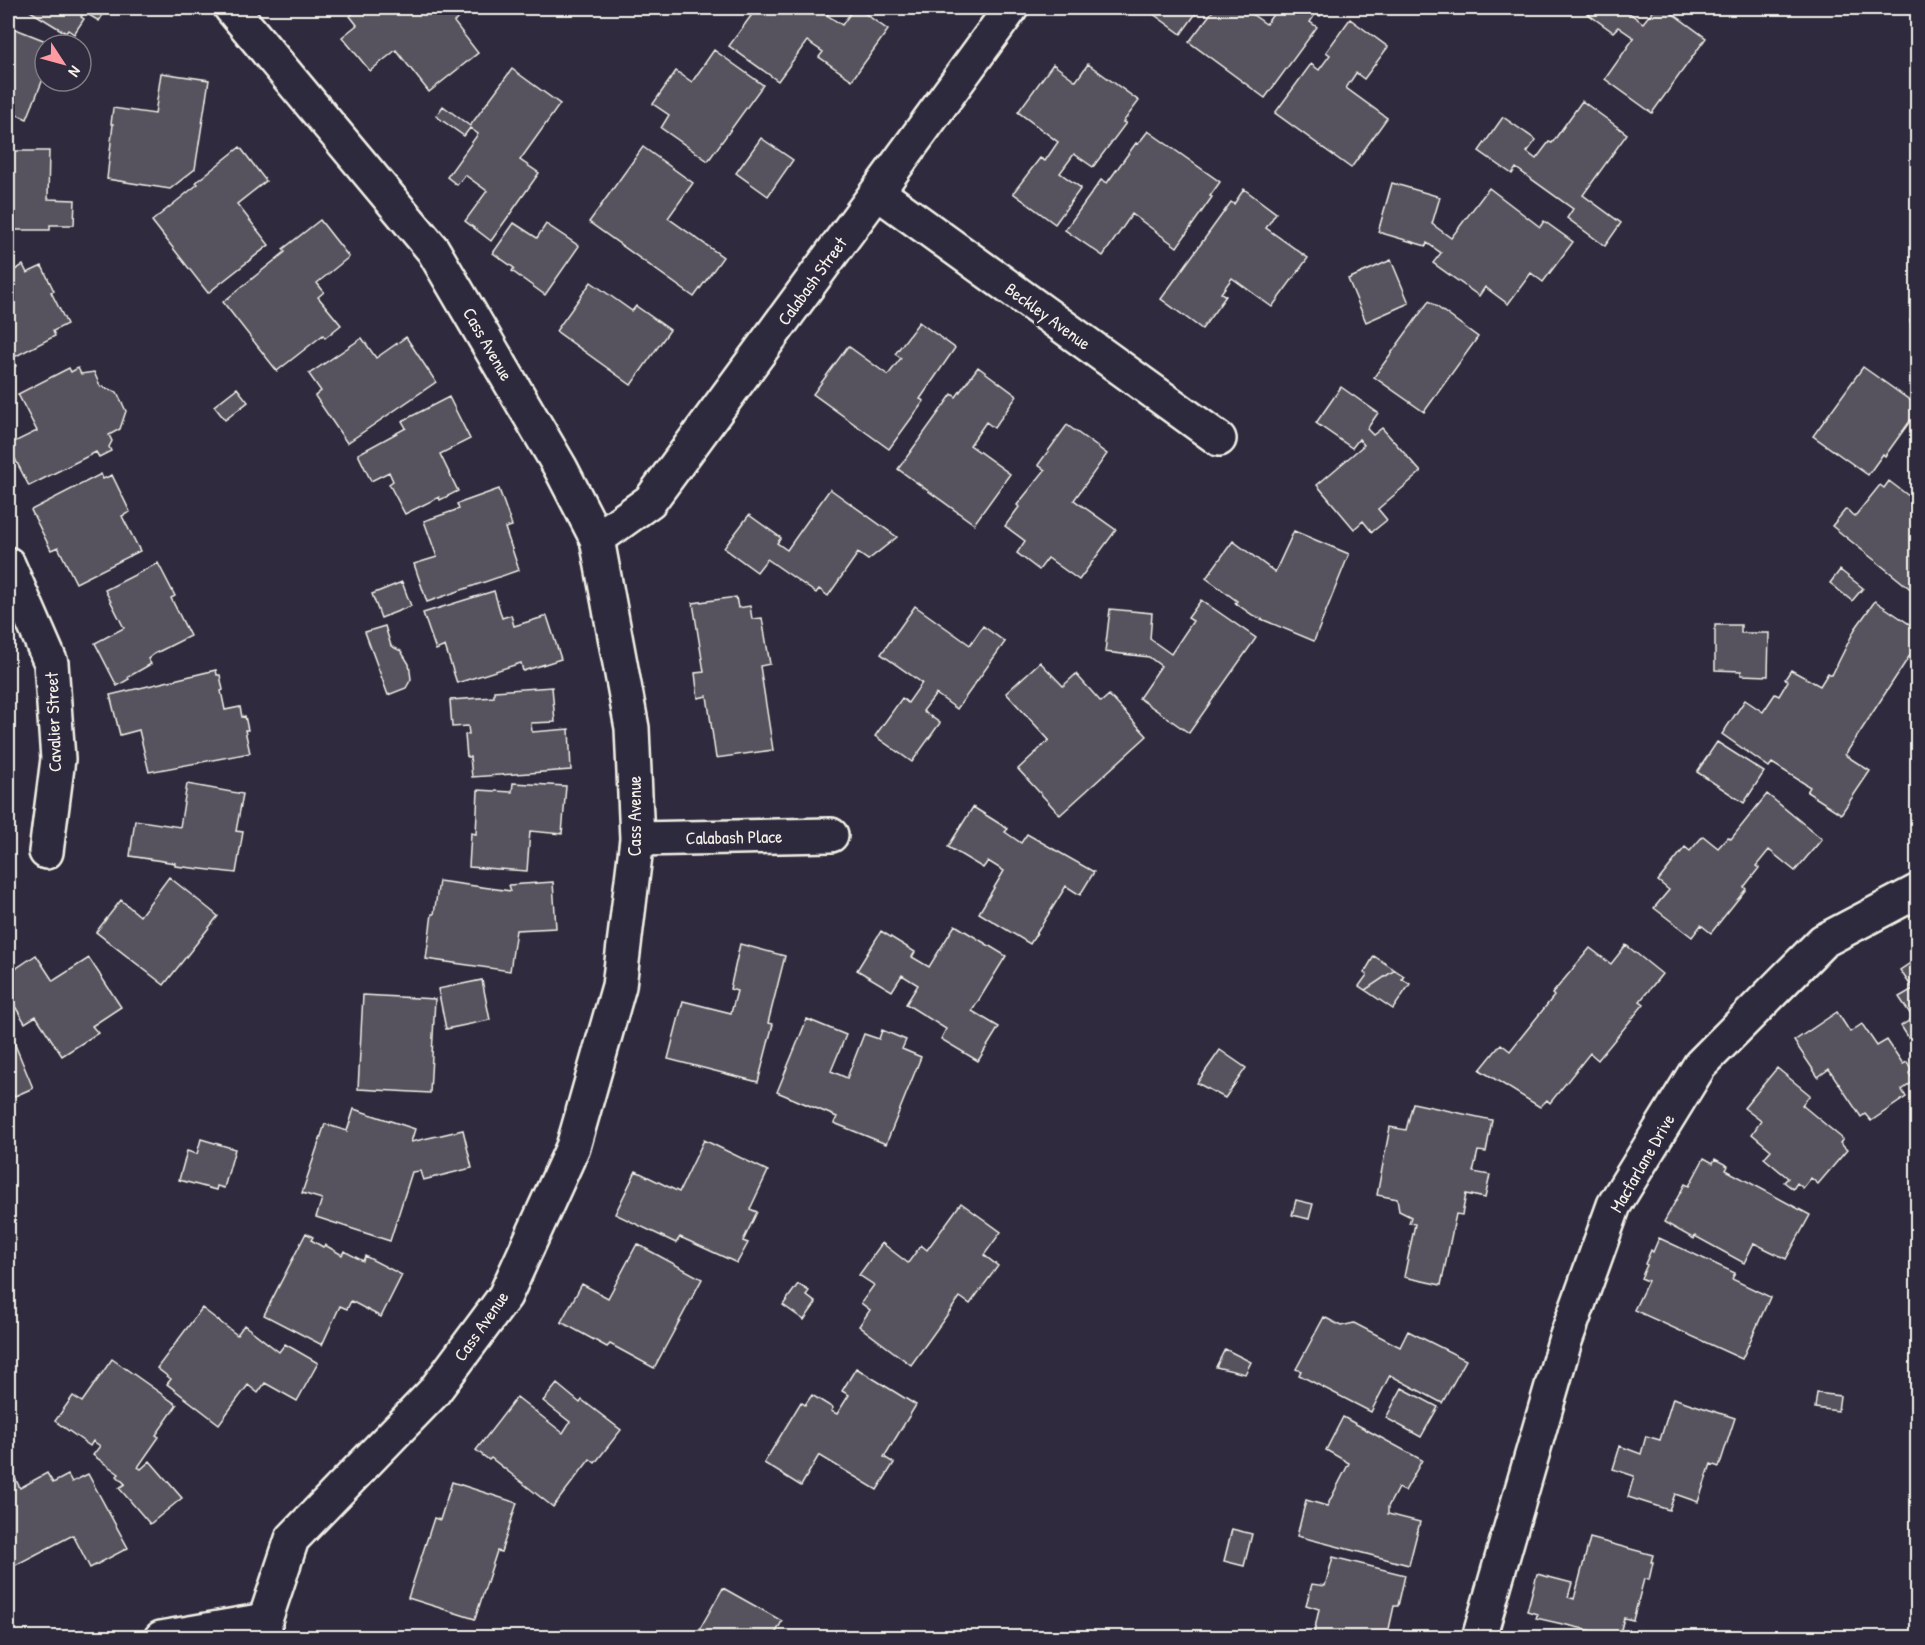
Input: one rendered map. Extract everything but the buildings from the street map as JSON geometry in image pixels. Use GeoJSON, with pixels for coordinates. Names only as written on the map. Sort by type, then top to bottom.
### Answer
{"type":"FeatureCollection","features":[{"type":"Feature","properties":{"kind":"street","name":"Cass Avenue"},"geometry":{"type":"LineString","coordinates":[[231,8],[433,250],[560,467],[597,539],[632,728],[637,839],[619,986],[573,1147],[505,1296],[433,1393],[292,1539],[265,1629]]}},
{"type":"Feature","properties":{"kind":"street","name":"Calabash Street"},"geometry":{"type":"LineString","coordinates":[[597,539],[650,501],[1011,8]]}},
{"type":"Feature","properties":{"kind":"street","name":"Beckley Avenue"},"geometry":{"type":"LineString","coordinates":[[877,192],[1219,439]]}},
{"type":"Feature","properties":{"kind":"street","name":"Cavalier Street"},"geometry":{"type":"LineString","coordinates":[[8,564],[51,663],[58,759],[46,852]]}},
{"type":"Feature","properties":{"kind":"street","name":"Calabash Place"},"geometry":{"type":"LineString","coordinates":[[637,839],[831,835]]}},
{"type":"Feature","properties":{"kind":"street","name":"Macfarlane Drive"},"geometry":{"type":"LineString","coordinates":[[1479,1638],[1564,1341],[1614,1205],[1701,1065],[1823,941],[1917,891]]}},
{"type":"Feature","properties":{"kind":"street"},"geometry":{"type":"LineString","coordinates":[[161,1638],[265,1629]]}}]}
